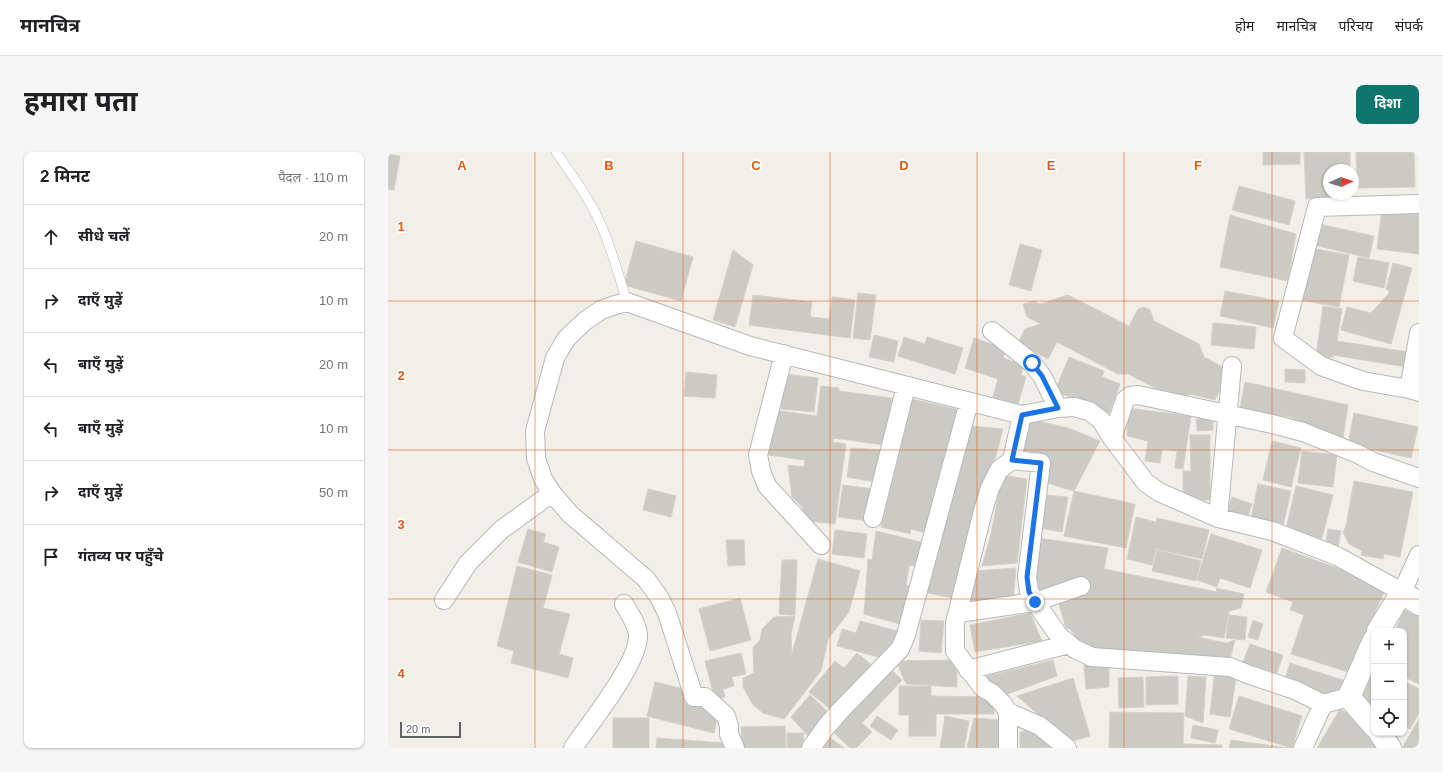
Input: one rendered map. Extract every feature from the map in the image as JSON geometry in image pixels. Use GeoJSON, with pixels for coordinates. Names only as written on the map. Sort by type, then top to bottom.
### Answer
{"type":"FeatureCollection","features":[{"type":"Feature","properties":{"kind":"main road"},"geometry":{"type":"LineString","coordinates":[[1381,628],[1410,598]]}},
{"type":"Feature","properties":{"kind":"main road"},"geometry":{"type":"LineString","coordinates":[[1371,647],[1349,697],[1371,723]]}},
{"type":"Feature","properties":{"kind":"main road"},"geometry":{"type":"LineString","coordinates":[[1382,736],[1390,748]]}},
{"type":"Feature","properties":{"kind":"street"},"geometry":{"type":"LineString","coordinates":[[1419,204],[1316,207],[1283,338],[1322,366],[1363,381],[1414,391],[1419,333]]}},
{"type":"Feature","properties":{"kind":"street"},"geometry":{"type":"LineString","coordinates":[[735,748],[729,734],[729,726],[726,716],[705,697],[694,697],[667,613],[659,597],[646,579],[570,514],[552,493],[543,478],[536,458],[536,431],[555,358],[566,339],[585,321],[601,310],[615,305],[627,302],[750,346],[1022,415],[1058,408],[1074,408],[1089,411],[1102,420],[1112,438],[1146,483],[1159,492],[1218,518],[1272,531],[1337,556],[1410,598],[1419,555]]}},
{"type":"Feature","properties":{"kind":"street"},"geometry":{"type":"LineString","coordinates":[[992,331],[1032,363],[1042,376],[1058,408]]}},
{"type":"Feature","properties":{"kind":"street"},"geometry":{"type":"LineString","coordinates":[[784,354],[758,455],[761,471],[767,486],[821,545]]}},
{"type":"Feature","properties":{"kind":"street"},"geometry":{"type":"LineString","coordinates":[[1218,518],[1232,366]]}},
{"type":"Feature","properties":{"kind":"street"},"geometry":{"type":"LineString","coordinates":[[873,518],[906,386]]}},
{"type":"Feature","properties":{"kind":"street"},"geometry":{"type":"LineString","coordinates":[[1112,438],[1125,400],[1130,396],[1138,395],[1303,432],[1358,454],[1373,462],[1419,478]]}},
{"type":"Feature","properties":{"kind":"street"},"geometry":{"type":"LineString","coordinates":[[811,748],[838,712],[900,649],[906,635],[969,402]]}},
{"type":"Feature","properties":{"kind":"street"},"geometry":{"type":"LineString","coordinates":[[1008,748],[1008,712],[1003,704],[992,693],[983,688],[954,650],[955,623],[990,488],[999,470],[1012,460],[1022,415]]}},
{"type":"Feature","properties":{"kind":"street"},"geometry":{"type":"LineString","coordinates":[[1012,460],[1041,463],[1027,577],[1029,592],[1060,636],[1075,649],[1092,657],[1230,667],[1295,690],[1323,704],[1349,697]]}},
{"type":"Feature","properties":{"kind":"street"},"geometry":{"type":"LineString","coordinates":[[444,600],[468,563],[501,530],[552,493]]}},
{"type":"Feature","properties":{"kind":"street"},"geometry":{"type":"LineString","coordinates":[[958,613],[1035,602],[1082,586]]}},
{"type":"Feature","properties":{"kind":"street"},"geometry":{"type":"LineString","coordinates":[[573,748],[625,674],[634,655],[638,635],[634,622],[624,604]]}},
{"type":"Feature","properties":{"kind":"street"},"geometry":{"type":"LineString","coordinates":[[968,670],[1069,644]]}},
{"type":"Feature","properties":{"kind":"street"},"geometry":{"type":"LineString","coordinates":[[1303,748],[1323,704]]}},
{"type":"Feature","properties":{"kind":"street"},"geometry":{"type":"LineString","coordinates":[[1008,712],[1040,726],[1067,748]]}},
{"type":"Feature","properties":{"kind":"lane"},"geometry":{"type":"LineString","coordinates":[[556,152],[588,199],[601,224],[612,253],[627,302]]}},
{"type":"Feature","properties":{"kind":"building"},"geometry":{"type":"Polygon","coordinates":[[[1263,152],[1300,152],[1300,164],[1263,165],[1263,152]]]}},
{"type":"Feature","properties":{"kind":"building"},"geometry":{"type":"Polygon","coordinates":[[[1304,152],[1350,152],[1350,164],[1323,164],[1323,199],[1306,199],[1304,152]]]}},
{"type":"Feature","properties":{"kind":"building"},"geometry":{"type":"Polygon","coordinates":[[[1356,152],[1414,152],[1415,187],[1359,188],[1359,164],[1356,164],[1356,152]]]}},
{"type":"Feature","properties":{"kind":"building"},"geometry":{"type":"Polygon","coordinates":[[[388,154],[400,156],[394,190],[388,189],[388,154]]]}},
{"type":"Feature","properties":{"kind":"building"},"geometry":{"type":"Polygon","coordinates":[[[1239,186],[1295,201],[1289,225],[1232,210],[1239,186]]]}},
{"type":"Feature","properties":{"kind":"building"},"geometry":{"type":"Polygon","coordinates":[[[1382,208],[1419,213],[1419,254],[1377,249],[1382,208]]]}},
{"type":"Feature","properties":{"kind":"building"},"geometry":{"type":"Polygon","coordinates":[[[1230,215],[1296,234],[1288,281],[1220,267],[1230,215]]]}},
{"type":"Feature","properties":{"kind":"building"},"geometry":{"type":"Polygon","coordinates":[[[1319,224],[1374,236],[1369,258],[1314,245],[1319,224]]]}},
{"type":"Feature","properties":{"kind":"building"},"geometry":{"type":"Polygon","coordinates":[[[636,241],[693,257],[681,301],[624,285],[636,241]]]}},
{"type":"Feature","properties":{"kind":"building"},"geometry":{"type":"Polygon","coordinates":[[[1020,244],[1042,250],[1031,291],[1009,285],[1020,244]]]}},
{"type":"Feature","properties":{"kind":"building"},"geometry":{"type":"Polygon","coordinates":[[[1311,248],[1349,255],[1339,307],[1301,300],[1311,248]]]}},
{"type":"Feature","properties":{"kind":"building"},"geometry":{"type":"Polygon","coordinates":[[[733,250],[753,265],[735,327],[713,320],[733,250]]]}},
{"type":"Feature","properties":{"kind":"building"},"geometry":{"type":"Polygon","coordinates":[[[1358,257],[1389,263],[1384,288],[1353,281],[1358,257]]]}},
{"type":"Feature","properties":{"kind":"building"},"geometry":{"type":"Polygon","coordinates":[[[1393,263],[1412,268],[1391,344],[1341,330],[1347,307],[1371,313],[1390,292],[1386,289],[1393,263]]]}},
{"type":"Feature","properties":{"kind":"building"},"geometry":{"type":"Polygon","coordinates":[[[1225,291],[1279,301],[1273,328],[1220,316],[1225,291]]]}},
{"type":"Feature","properties":{"kind":"building"},"geometry":{"type":"Polygon","coordinates":[[[858,293],[876,295],[870,340],[853,338],[858,293]]]}},
{"type":"Feature","properties":{"kind":"building"},"geometry":{"type":"Polygon","coordinates":[[[753,295],[812,302],[810,317],[829,319],[832,297],[855,300],[850,338],[749,325],[753,295]]]}},
{"type":"Feature","properties":{"kind":"building"},"geometry":{"type":"Polygon","coordinates":[[[1068,295],[1129,326],[1138,309],[1144,307],[1150,310],[1154,321],[1199,344],[1204,357],[1230,371],[1215,400],[1190,394],[1181,401],[1128,374],[1118,374],[1057,342],[1048,359],[1018,343],[1025,329],[1041,324],[1027,317],[1023,304],[1034,301],[1040,304],[1068,295]]]}},
{"type":"Feature","properties":{"kind":"building"},"geometry":{"type":"Polygon","coordinates":[[[1323,306],[1342,309],[1337,341],[1408,352],[1406,367],[1333,355],[1333,358],[1316,356],[1323,306]]]}},
{"type":"Feature","properties":{"kind":"building"},"geometry":{"type":"Polygon","coordinates":[[[1213,323],[1256,327],[1254,349],[1211,345],[1213,323]]]}},
{"type":"Feature","properties":{"kind":"building"},"geometry":{"type":"Polygon","coordinates":[[[874,335],[898,341],[894,362],[869,357],[874,335]]]}},
{"type":"Feature","properties":{"kind":"building"},"geometry":{"type":"Polygon","coordinates":[[[904,337],[925,344],[927,337],[963,348],[955,374],[898,356],[904,337]]]}},
{"type":"Feature","properties":{"kind":"building"},"geometry":{"type":"Polygon","coordinates":[[[974,338],[1006,349],[1003,358],[1024,365],[1021,375],[1026,377],[1016,411],[991,403],[998,379],[965,368],[974,338]]]}},
{"type":"Feature","properties":{"kind":"building"},"geometry":{"type":"Polygon","coordinates":[[[1069,357],[1104,371],[1102,377],[1120,384],[1109,413],[1055,391],[1069,357]]]}},
{"type":"Feature","properties":{"kind":"building"},"geometry":{"type":"Polygon","coordinates":[[[1285,369],[1305,370],[1305,383],[1285,382],[1285,369]]]}},
{"type":"Feature","properties":{"kind":"building"},"geometry":{"type":"Polygon","coordinates":[[[686,372],[717,375],[715,398],[684,396],[686,372]]]}},
{"type":"Feature","properties":{"kind":"building"},"geometry":{"type":"Polygon","coordinates":[[[785,374],[818,378],[814,412],[781,409],[785,374]]]}},
{"type":"Feature","properties":{"kind":"building"},"geometry":{"type":"Polygon","coordinates":[[[1245,382],[1348,405],[1343,439],[1290,417],[1240,409],[1245,382]]]}},
{"type":"Feature","properties":{"kind":"building"},"geometry":{"type":"Polygon","coordinates":[[[821,386],[839,388],[839,391],[892,398],[885,445],[833,438],[833,442],[846,444],[835,524],[801,520],[803,508],[792,497],[788,465],[804,467],[805,460],[768,455],[774,410],[817,416],[821,386]]]}},
{"type":"Feature","properties":{"kind":"building"},"geometry":{"type":"Polygon","coordinates":[[[912,399],[960,410],[929,534],[911,529],[910,534],[881,527],[912,399]]]}},
{"type":"Feature","properties":{"kind":"building"},"geometry":{"type":"Polygon","coordinates":[[[1127,408],[1191,416],[1183,469],[1175,468],[1177,451],[1162,449],[1160,463],[1145,461],[1148,441],[1127,436],[1127,408]]]}},
{"type":"Feature","properties":{"kind":"building"},"geometry":{"type":"Polygon","coordinates":[[[1354,413],[1418,427],[1411,458],[1348,444],[1354,413]]]}},
{"type":"Feature","properties":{"kind":"building"},"geometry":{"type":"Polygon","coordinates":[[[1026,418],[1068,428],[1100,441],[1074,491],[1047,483],[1018,455],[1026,418]]]}},
{"type":"Feature","properties":{"kind":"building"},"geometry":{"type":"Polygon","coordinates":[[[1213,418],[1213,430],[1197,431],[1196,419],[1213,418]]]}},
{"type":"Feature","properties":{"kind":"building"},"geometry":{"type":"Polygon","coordinates":[[[971,426],[1003,429],[990,478],[953,598],[923,592],[971,426]]]}},
{"type":"Feature","properties":{"kind":"building"},"geometry":{"type":"Polygon","coordinates":[[[1190,435],[1210,435],[1210,500],[1183,500],[1183,471],[1191,471],[1190,435]]]}},
{"type":"Feature","properties":{"kind":"building"},"geometry":{"type":"Polygon","coordinates":[[[1272,441],[1301,448],[1291,487],[1263,480],[1272,441]]]}},
{"type":"Feature","properties":{"kind":"building"},"geometry":{"type":"Polygon","coordinates":[[[851,448],[881,450],[875,482],[847,477],[851,448]]]}},
{"type":"Feature","properties":{"kind":"building"},"geometry":{"type":"Polygon","coordinates":[[[1302,451],[1337,455],[1333,487],[1298,483],[1302,451]]]}},
{"type":"Feature","properties":{"kind":"building"},"geometry":{"type":"Polygon","coordinates":[[[1002,475],[1027,479],[1017,563],[982,566],[991,534],[1002,475]]]}},
{"type":"Feature","properties":{"kind":"building"},"geometry":{"type":"Polygon","coordinates":[[[1354,481],[1413,492],[1400,557],[1384,554],[1383,559],[1361,555],[1362,551],[1349,544],[1343,532],[1346,526],[1354,481]]]}},
{"type":"Feature","properties":{"kind":"building"},"geometry":{"type":"Polygon","coordinates":[[[1258,484],[1291,491],[1283,526],[1251,519],[1258,484]]]}},
{"type":"Feature","properties":{"kind":"building"},"geometry":{"type":"Polygon","coordinates":[[[843,485],[873,489],[869,521],[838,517],[843,485]]]}},
{"type":"Feature","properties":{"kind":"building"},"geometry":{"type":"Polygon","coordinates":[[[1296,486],[1333,495],[1321,542],[1285,533],[1296,486]]]}},
{"type":"Feature","properties":{"kind":"building"},"geometry":{"type":"Polygon","coordinates":[[[648,489],[676,496],[671,517],[643,510],[648,489]]]}},
{"type":"Feature","properties":{"kind":"building"},"geometry":{"type":"Polygon","coordinates":[[[1074,491],[1135,504],[1126,548],[1064,536],[1074,491]]]}},
{"type":"Feature","properties":{"kind":"building"},"geometry":{"type":"Polygon","coordinates":[[[1044,495],[1068,497],[1062,532],[1039,528],[1044,495]]]}},
{"type":"Feature","properties":{"kind":"building"},"geometry":{"type":"Polygon","coordinates":[[[1232,497],[1252,504],[1246,523],[1226,516],[1232,497]]]}},
{"type":"Feature","properties":{"kind":"building"},"geometry":{"type":"Polygon","coordinates":[[[1136,517],[1156,522],[1157,518],[1209,530],[1202,559],[1156,549],[1152,565],[1127,559],[1136,517]]]}},
{"type":"Feature","properties":{"kind":"building"},"geometry":{"type":"Polygon","coordinates":[[[528,529],[546,534],[543,542],[559,547],[552,572],[518,562],[528,529]]]}},
{"type":"Feature","properties":{"kind":"building"},"geometry":{"type":"Polygon","coordinates":[[[1328,529],[1341,531],[1338,548],[1325,546],[1328,529]]]}},
{"type":"Feature","properties":{"kind":"building"},"geometry":{"type":"Polygon","coordinates":[[[835,530],[867,534],[864,558],[832,554],[835,530]]]}},
{"type":"Feature","properties":{"kind":"building"},"geometry":{"type":"Polygon","coordinates":[[[876,531],[925,543],[919,567],[909,565],[906,585],[909,586],[903,625],[864,614],[868,559],[872,560],[876,531]]]}},
{"type":"Feature","properties":{"kind":"building"},"geometry":{"type":"Polygon","coordinates":[[[1211,534],[1262,550],[1250,588],[1220,578],[1217,587],[1197,580],[1211,534]]]}},
{"type":"Feature","properties":{"kind":"building"},"geometry":{"type":"Polygon","coordinates":[[[1037,538],[1108,548],[1104,569],[1217,592],[1216,588],[1244,594],[1241,608],[1229,611],[1224,638],[1205,635],[1197,637],[1226,643],[1235,640],[1229,663],[1225,665],[1083,646],[1070,629],[1066,628],[1058,601],[1088,586],[1072,579],[1040,593],[1035,591],[1037,538]]]}},
{"type":"Feature","properties":{"kind":"building"},"geometry":{"type":"Polygon","coordinates":[[[726,540],[744,540],[745,565],[728,566],[726,540]]]}},
{"type":"Feature","properties":{"kind":"building"},"geometry":{"type":"Polygon","coordinates":[[[1282,548],[1387,586],[1348,672],[1291,654],[1304,615],[1290,610],[1293,602],[1266,592],[1282,548]]]}},
{"type":"Feature","properties":{"kind":"building"},"geometry":{"type":"Polygon","coordinates":[[[1157,550],[1201,561],[1196,581],[1152,571],[1157,550]]]}},
{"type":"Feature","properties":{"kind":"building"},"geometry":{"type":"Polygon","coordinates":[[[818,559],[860,571],[849,612],[828,639],[821,671],[784,719],[763,713],[753,705],[743,687],[743,678],[754,673],[753,648],[760,640],[762,629],[774,617],[795,616],[791,634],[792,654],[818,559]]]}},
{"type":"Feature","properties":{"kind":"building"},"geometry":{"type":"Polygon","coordinates":[[[782,560],[797,560],[795,615],[779,614],[782,560]]]}},
{"type":"Feature","properties":{"kind":"building"},"geometry":{"type":"Polygon","coordinates":[[[517,566],[552,575],[543,608],[570,614],[559,654],[573,658],[568,678],[511,663],[514,651],[497,646],[517,566]]]}},
{"type":"Feature","properties":{"kind":"building"},"geometry":{"type":"Polygon","coordinates":[[[1016,568],[1013,600],[967,607],[974,571],[1016,568]]]}},
{"type":"Feature","properties":{"kind":"building"},"geometry":{"type":"Polygon","coordinates":[[[740,598],[751,640],[710,651],[699,609],[740,598]]]}},
{"type":"Feature","properties":{"kind":"building"},"geometry":{"type":"Polygon","coordinates":[[[1404,610],[1419,616],[1419,684],[1407,678],[1407,628],[1396,628],[1404,610]]]}},
{"type":"Feature","properties":{"kind":"building"},"geometry":{"type":"Polygon","coordinates":[[[1030,613],[1042,641],[975,652],[970,625],[1030,613]]]}},
{"type":"Feature","properties":{"kind":"building"},"geometry":{"type":"Polygon","coordinates":[[[1229,615],[1247,617],[1245,640],[1226,638],[1229,615]]]}},
{"type":"Feature","properties":{"kind":"building"},"geometry":{"type":"Polygon","coordinates":[[[921,620],[944,621],[941,653],[919,651],[921,620]]]}},
{"type":"Feature","properties":{"kind":"building"},"geometry":{"type":"Polygon","coordinates":[[[1253,620],[1263,624],[1258,640],[1248,637],[1253,620]]]}},
{"type":"Feature","properties":{"kind":"building"},"geometry":{"type":"Polygon","coordinates":[[[860,621],[897,631],[890,660],[837,646],[842,629],[856,633],[860,621]]]}},
{"type":"Feature","properties":{"kind":"building"},"geometry":{"type":"Polygon","coordinates":[[[1250,644],[1283,655],[1277,673],[1243,662],[1250,644]]]}},
{"type":"Feature","properties":{"kind":"building"},"geometry":{"type":"Polygon","coordinates":[[[741,653],[746,674],[732,677],[734,686],[723,689],[725,697],[715,700],[705,661],[741,653]]]}},
{"type":"Feature","properties":{"kind":"building"},"geometry":{"type":"Polygon","coordinates":[[[857,653],[874,667],[835,713],[809,692],[835,661],[844,668],[857,653]]]}},
{"type":"Feature","properties":{"kind":"building"},"geometry":{"type":"Polygon","coordinates":[[[957,660],[957,687],[906,684],[896,661],[957,660]]]}},
{"type":"Feature","properties":{"kind":"building"},"geometry":{"type":"Polygon","coordinates":[[[1053,660],[1057,676],[997,698],[983,677],[1053,660]]]}},
{"type":"Feature","properties":{"kind":"building"},"geometry":{"type":"Polygon","coordinates":[[[1290,663],[1346,681],[1331,698],[1284,682],[1290,663]]]}},
{"type":"Feature","properties":{"kind":"building"},"geometry":{"type":"Polygon","coordinates":[[[1084,665],[1109,665],[1109,687],[1086,689],[1084,665]]]}},
{"type":"Feature","properties":{"kind":"building"},"geometry":{"type":"Polygon","coordinates":[[[888,667],[902,680],[862,723],[872,732],[856,748],[850,748],[830,729],[888,667]]]}},
{"type":"Feature","properties":{"kind":"building"},"geometry":{"type":"Polygon","coordinates":[[[1215,670],[1237,672],[1230,717],[1210,714],[1215,670]]]}},
{"type":"Feature","properties":{"kind":"building"},"geometry":{"type":"Polygon","coordinates":[[[1371,675],[1371,709],[1357,702],[1371,675]]]}},
{"type":"Feature","properties":{"kind":"building"},"geometry":{"type":"Polygon","coordinates":[[[1178,676],[1178,704],[1146,705],[1146,677],[1178,676]]]}},
{"type":"Feature","properties":{"kind":"building"},"geometry":{"type":"Polygon","coordinates":[[[1188,676],[1206,677],[1203,723],[1185,716],[1188,676]]]}},
{"type":"Feature","properties":{"kind":"building"},"geometry":{"type":"Polygon","coordinates":[[[1143,677],[1144,707],[1119,708],[1118,678],[1143,677]]]}},
{"type":"Feature","properties":{"kind":"building"},"geometry":{"type":"Polygon","coordinates":[[[1073,678],[1090,736],[1070,742],[1017,696],[1073,678]]]}},
{"type":"Feature","properties":{"kind":"building"},"geometry":{"type":"Polygon","coordinates":[[[655,682],[688,690],[685,704],[719,712],[714,733],[647,716],[655,682]]]}},
{"type":"Feature","properties":{"kind":"building"},"geometry":{"type":"Polygon","coordinates":[[[1407,683],[1419,689],[1419,713],[1410,729],[1407,728],[1407,683]]]}},
{"type":"Feature","properties":{"kind":"building"},"geometry":{"type":"Polygon","coordinates":[[[899,686],[931,686],[931,696],[994,697],[994,714],[936,714],[936,736],[909,736],[909,715],[899,715],[899,686]]]}},
{"type":"Feature","properties":{"kind":"building"},"geometry":{"type":"Polygon","coordinates":[[[810,695],[832,716],[810,738],[791,717],[810,695]]]}},
{"type":"Feature","properties":{"kind":"building"},"geometry":{"type":"Polygon","coordinates":[[[1239,696],[1302,716],[1292,748],[1229,729],[1239,696]]]}},
{"type":"Feature","properties":{"kind":"building"},"geometry":{"type":"Polygon","coordinates":[[[1340,709],[1371,727],[1371,736],[1376,736],[1383,748],[1317,748],[1340,709]]]}},
{"type":"Feature","properties":{"kind":"building"},"geometry":{"type":"Polygon","coordinates":[[[1110,712],[1184,713],[1183,744],[1222,745],[1222,748],[1109,748],[1110,712]]]}},
{"type":"Feature","properties":{"kind":"building"},"geometry":{"type":"Polygon","coordinates":[[[877,716],[898,730],[891,740],[870,726],[877,716]]]}},
{"type":"Feature","properties":{"kind":"building"},"geometry":{"type":"Polygon","coordinates":[[[945,716],[969,721],[964,748],[940,748],[945,716]]]}},
{"type":"Feature","properties":{"kind":"building"},"geometry":{"type":"Polygon","coordinates":[[[613,718],[649,718],[649,748],[613,748],[613,718]]]}},
{"type":"Feature","properties":{"kind":"building"},"geometry":{"type":"Polygon","coordinates":[[[974,718],[1002,720],[1003,748],[967,748],[974,718]]]}},
{"type":"Feature","properties":{"kind":"building"},"geometry":{"type":"Polygon","coordinates":[[[1419,719],[1419,748],[1402,748],[1419,719]]]}},
{"type":"Feature","properties":{"kind":"building"},"geometry":{"type":"Polygon","coordinates":[[[1193,725],[1218,730],[1215,743],[1191,738],[1193,725]]]}},
{"type":"Feature","properties":{"kind":"building"},"geometry":{"type":"Polygon","coordinates":[[[785,726],[786,748],[742,748],[741,727],[785,726]]]}},
{"type":"Feature","properties":{"kind":"building"},"geometry":{"type":"Polygon","coordinates":[[[1036,728],[1060,748],[1020,748],[1020,732],[1036,728]]]}},
{"type":"Feature","properties":{"kind":"building"},"geometry":{"type":"Polygon","coordinates":[[[787,733],[804,733],[803,748],[787,748],[787,733]]]}},
{"type":"Feature","properties":{"kind":"building"},"geometry":{"type":"Polygon","coordinates":[[[828,736],[844,748],[819,748],[828,736]]]}},
{"type":"Feature","properties":{"kind":"building"},"geometry":{"type":"Polygon","coordinates":[[[657,738],[724,743],[724,748],[656,748],[657,738]]]}},
{"type":"Feature","properties":{"kind":"building"},"geometry":{"type":"Polygon","coordinates":[[[1231,740],[1288,748],[1229,748],[1231,740]]]}},
{"type":"Feature","properties":{"kind":"route"},"geometry":{"type":"LineString","coordinates":[[1032,363],[1042,376],[1058,408],[1022,415],[1012,460],[1041,463],[1027,577],[1029,592],[1035,602]]}}]}
